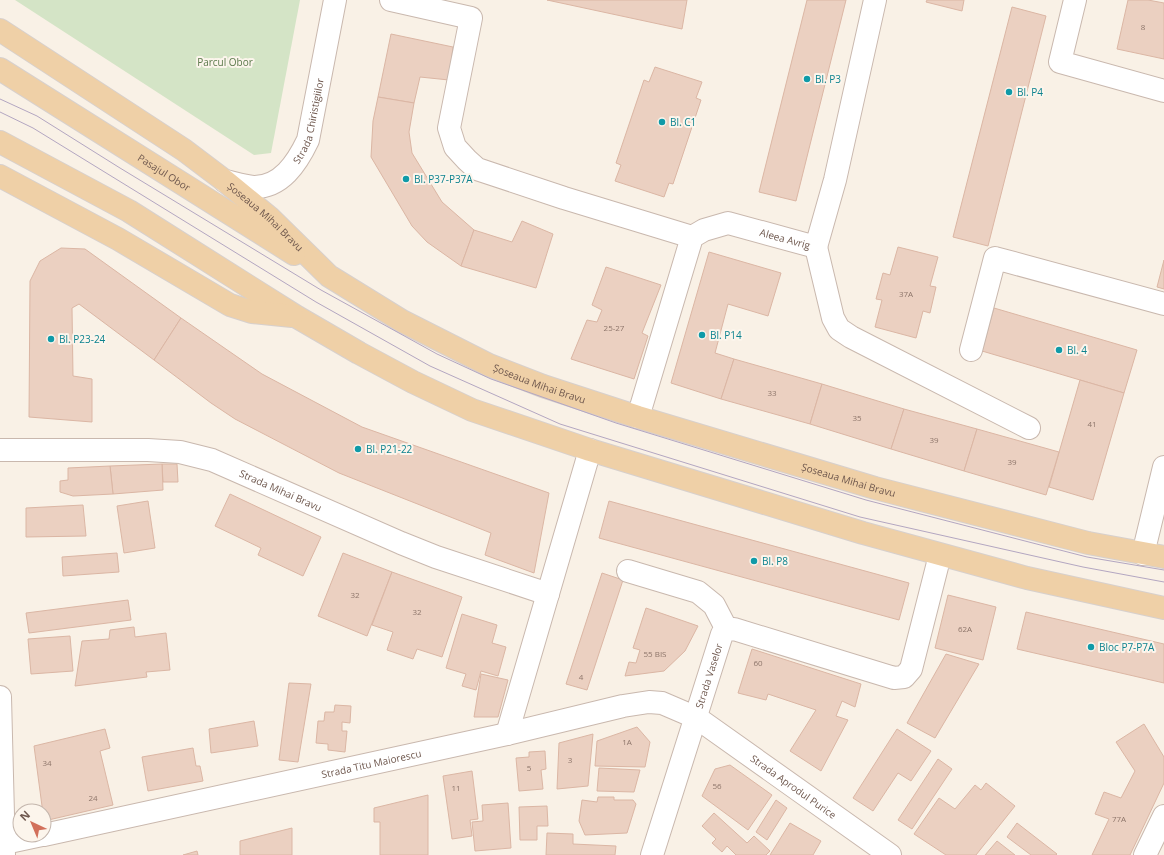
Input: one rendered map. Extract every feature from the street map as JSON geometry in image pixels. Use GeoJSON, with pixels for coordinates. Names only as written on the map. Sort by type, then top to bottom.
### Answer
{"type":"FeatureCollection","features":[{"type":"Feature","properties":{"kind":"main road","name":"Șoseaua Mihai Bravu"},"geometry":{"type":"LineString","coordinates":[[0,30],[184,150],[270,218],[329,276],[402,321],[489,365],[544,386],[638,417],[875,488],[1009,524],[1154,556]]}},
{"type":"Feature","properties":{"kind":"main road","name":"Pasajul Obor"},"geometry":{"type":"LineString","coordinates":[[0,69],[329,276]]}},
{"type":"Feature","properties":{"kind":"main road"},"geometry":{"type":"LineString","coordinates":[[0,142],[129,211],[297,317],[372,360],[441,396],[472,410],[590,450],[856,531],[940,555],[1075,590],[1164,608]]}},
{"type":"Feature","properties":{"kind":"main road"},"geometry":{"type":"LineString","coordinates":[[0,176],[118,239],[230,305],[252,312],[297,317]]}},
{"type":"Feature","properties":{"kind":"street","name":"Strada Chiristigiilor"},"geometry":{"type":"LineString","coordinates":[[225,181],[253,187],[269,185],[285,176],[300,158],[308,140],[335,0]]}},
{"type":"Feature","properties":{"kind":"street"},"geometry":{"type":"LineString","coordinates":[[391,0],[471,18],[449,128],[455,146],[466,160],[477,169],[692,237],[638,417]]}},
{"type":"Feature","properties":{"kind":"street","name":"Aleea Avrig"},"geometry":{"type":"LineString","coordinates":[[692,237],[704,230],[728,223],[816,247],[835,180],[875,0]]}},
{"type":"Feature","properties":{"kind":"street"},"geometry":{"type":"LineString","coordinates":[[1075,0],[1060,62],[1164,91]]}},
{"type":"Feature","properties":{"kind":"street"},"geometry":{"type":"LineString","coordinates":[[816,247],[833,318],[839,329],[851,338],[1029,428]]}},
{"type":"Feature","properties":{"kind":"street"},"geometry":{"type":"LineString","coordinates":[[971,350],[995,258],[1164,304]]}},
{"type":"Feature","properties":{"kind":"street","name":"Strada Mihai Bravu"},"geometry":{"type":"LineString","coordinates":[[0,450],[148,450],[180,452],[212,460],[436,557],[548,594]]}},
{"type":"Feature","properties":{"kind":"street"},"geometry":{"type":"LineString","coordinates":[[507,734],[590,450]]}},
{"type":"Feature","properties":{"kind":"street"},"geometry":{"type":"LineString","coordinates":[[1154,556],[1164,466]]}},
{"type":"Feature","properties":{"kind":"street"},"geometry":{"type":"LineString","coordinates":[[628,571],[698,592],[714,605],[727,630],[734,629],[894,678],[904,677],[911,669],[940,555]]}},
{"type":"Feature","properties":{"kind":"street","name":"Strada Vaselor"},"geometry":{"type":"LineString","coordinates":[[652,855],[697,718],[718,641],[722,634],[727,630]]}},
{"type":"Feature","properties":{"kind":"street"},"geometry":{"type":"LineString","coordinates":[[0,697],[2,848]]}},
{"type":"Feature","properties":{"kind":"street","name":"Strada Titu Maiorescu"},"geometry":{"type":"LineString","coordinates":[[52,833],[507,734],[623,706],[649,702],[662,703],[697,718]]}},
{"type":"Feature","properties":{"kind":"street","name":"Strada Aprodul Purice"},"geometry":{"type":"LineString","coordinates":[[697,718],[890,855]]}},
{"type":"Feature","properties":{"kind":"street"},"geometry":{"type":"LineString","coordinates":[[1145,855],[1164,816]]}},
{"type":"Feature","properties":{"kind":"street","name":"Strada Titu Maiorescu"},"geometry":{"type":"LineString","coordinates":[[2,848],[18,843]]}},
{"type":"Feature","properties":{"kind":"green space","name":"Parcul Obor"},"geometry":{"type":"Polygon","coordinates":[[[15,0],[300,0],[271,153],[254,155],[15,0]]]}},
{"type":"Feature","properties":{"kind":"building"},"geometry":{"type":"Polygon","coordinates":[[[547,0],[687,0],[682,29],[547,0]]]}},
{"type":"Feature","properties":{"kind":"building","name":"Bl. P3"},"geometry":{"type":"Polygon","coordinates":[[[807,0],[846,0],[796,201],[759,192],[807,0]]]}},
{"type":"Feature","properties":{"kind":"building"},"geometry":{"type":"Polygon","coordinates":[[[927,0],[964,0],[962,11],[926,2],[927,0]]]}},
{"type":"Feature","properties":{"kind":"building"},"geometry":{"type":"Polygon","coordinates":[[[1128,0],[1148,0],[1164,3],[1164,59],[1117,49],[1128,0]]]}},
{"type":"Feature","properties":{"kind":"building","name":"Bl. P4"},"geometry":{"type":"Polygon","coordinates":[[[1012,7],[1046,16],[988,246],[953,237],[1012,7]]]}},
{"type":"Feature","properties":{"kind":"building"},"geometry":{"type":"Polygon","coordinates":[[[391,34],[453,47],[449,80],[420,77],[414,103],[378,97],[391,34]]]}},
{"type":"Feature","properties":{"kind":"building","name":"Bl. C1"},"geometry":{"type":"Polygon","coordinates":[[[655,67],[702,82],[696,98],[701,100],[673,184],[669,183],[664,197],[615,181],[621,165],[616,163],[644,80],[649,82],[655,67]]]}},
{"type":"Feature","properties":{"kind":"building","name":"Bl. P37-P37A"},"geometry":{"type":"Polygon","coordinates":[[[378,97],[414,103],[409,132],[412,153],[442,202],[474,230],[461,266],[427,242],[412,226],[371,157],[373,121],[378,97]]]}},
{"type":"Feature","properties":{"kind":"building"},"geometry":{"type":"Polygon","coordinates":[[[522,221],[553,234],[536,288],[461,266],[474,230],[512,242],[522,221]]]}},
{"type":"Feature","properties":{"kind":"building"},"geometry":{"type":"Polygon","coordinates":[[[898,247],[938,257],[930,286],[936,287],[930,313],[923,311],[916,338],[875,327],[882,300],[876,299],[883,273],[890,275],[898,247]]]}},
{"type":"Feature","properties":{"kind":"building","name":"Bl. P23-24"},"geometry":{"type":"Polygon","coordinates":[[[61,248],[85,249],[181,318],[154,360],[79,304],[72,308],[73,376],[92,379],[92,422],[29,417],[30,281],[40,261],[61,248]]]}},
{"type":"Feature","properties":{"kind":"building","name":"Bl. P14"},"geometry":{"type":"Polygon","coordinates":[[[709,252],[781,273],[768,316],[728,304],[715,353],[734,359],[721,399],[671,383],[709,252]]]}},
{"type":"Feature","properties":{"kind":"building"},"geometry":{"type":"Polygon","coordinates":[[[1164,260],[1164,289],[1157,287],[1164,260]]]}},
{"type":"Feature","properties":{"kind":"building"},"geometry":{"type":"Polygon","coordinates":[[[606,267],[661,285],[642,333],[648,336],[634,379],[571,359],[587,320],[597,322],[602,310],[592,305],[606,267]]]}},
{"type":"Feature","properties":{"kind":"building","name":"Bl. 4"},"geometry":{"type":"Polygon","coordinates":[[[994,308],[1137,350],[1124,393],[982,351],[994,308]]]}},
{"type":"Feature","properties":{"kind":"building","name":"Bl. P21-22"},"geometry":{"type":"Polygon","coordinates":[[[181,318],[262,374],[362,427],[549,493],[534,573],[485,555],[491,533],[339,473],[235,419],[211,403],[154,360],[181,318]]]}},
{"type":"Feature","properties":{"kind":"building"},"geometry":{"type":"Polygon","coordinates":[[[734,359],[822,384],[810,424],[721,399],[734,359]]]}},
{"type":"Feature","properties":{"kind":"building"},"geometry":{"type":"Polygon","coordinates":[[[1080,380],[1124,393],[1093,500],[1049,487],[1080,380]]]}},
{"type":"Feature","properties":{"kind":"building"},"geometry":{"type":"Polygon","coordinates":[[[822,384],[904,409],[891,449],[810,424],[822,384]]]}},
{"type":"Feature","properties":{"kind":"building"},"geometry":{"type":"Polygon","coordinates":[[[904,409],[977,429],[964,471],[891,449],[904,409]]]}},
{"type":"Feature","properties":{"kind":"building"},"geometry":{"type":"Polygon","coordinates":[[[977,429],[1059,452],[1046,495],[964,471],[977,429]]]}},
{"type":"Feature","properties":{"kind":"building"},"geometry":{"type":"Polygon","coordinates":[[[162,464],[177,464],[178,482],[163,482],[162,464]]]}},
{"type":"Feature","properties":{"kind":"building"},"geometry":{"type":"Polygon","coordinates":[[[162,464],[163,490],[113,494],[110,466],[162,464]]]}},
{"type":"Feature","properties":{"kind":"building"},"geometry":{"type":"Polygon","coordinates":[[[110,466],[113,494],[73,496],[60,492],[60,481],[68,480],[68,468],[110,466]]]}},
{"type":"Feature","properties":{"kind":"building"},"geometry":{"type":"Polygon","coordinates":[[[230,494],[321,537],[303,576],[258,555],[261,548],[215,526],[230,494]]]}},
{"type":"Feature","properties":{"kind":"building"},"geometry":{"type":"Polygon","coordinates":[[[148,501],[155,548],[124,553],[117,506],[148,501]]]}},
{"type":"Feature","properties":{"kind":"building","name":"Bl. P8"},"geometry":{"type":"Polygon","coordinates":[[[609,501],[909,583],[899,620],[599,538],[609,501]]]}},
{"type":"Feature","properties":{"kind":"building"},"geometry":{"type":"Polygon","coordinates":[[[83,505],[86,536],[26,537],[26,508],[83,505]]]}},
{"type":"Feature","properties":{"kind":"building"},"geometry":{"type":"Polygon","coordinates":[[[117,553],[119,572],[63,576],[62,557],[117,553]]]}},
{"type":"Feature","properties":{"kind":"building"},"geometry":{"type":"Polygon","coordinates":[[[343,553],[392,572],[367,636],[318,616],[343,553]]]}},
{"type":"Feature","properties":{"kind":"building"},"geometry":{"type":"Polygon","coordinates":[[[392,572],[462,597],[442,657],[417,649],[413,659],[387,650],[393,632],[372,625],[392,572]]]}},
{"type":"Feature","properties":{"kind":"building"},"geometry":{"type":"Polygon","coordinates":[[[602,573],[623,580],[587,690],[566,684],[602,573]]]}},
{"type":"Feature","properties":{"kind":"building"},"geometry":{"type":"Polygon","coordinates":[[[948,595],[996,607],[983,660],[935,648],[948,595]]]}},
{"type":"Feature","properties":{"kind":"building"},"geometry":{"type":"Polygon","coordinates":[[[128,600],[131,620],[29,633],[26,613],[128,600]]]}},
{"type":"Feature","properties":{"kind":"building"},"geometry":{"type":"Polygon","coordinates":[[[646,608],[698,626],[685,651],[664,671],[625,676],[629,662],[636,663],[640,650],[633,648],[646,608]]]}},
{"type":"Feature","properties":{"kind":"building","name":"Bloc P7-P7A"},"geometry":{"type":"Polygon","coordinates":[[[1026,612],[1164,644],[1164,683],[1017,649],[1026,612]]]}},
{"type":"Feature","properties":{"kind":"building"},"geometry":{"type":"Polygon","coordinates":[[[462,614],[497,625],[492,643],[506,647],[498,676],[481,671],[476,690],[462,686],[466,674],[446,668],[462,614]]]}},
{"type":"Feature","properties":{"kind":"building"},"geometry":{"type":"Polygon","coordinates":[[[134,627],[135,637],[166,633],[170,670],[146,672],[147,677],[75,686],[82,641],[109,639],[110,630],[134,627]]]}},
{"type":"Feature","properties":{"kind":"building"},"geometry":{"type":"Polygon","coordinates":[[[70,636],[73,671],[31,674],[28,639],[70,636]]]}},
{"type":"Feature","properties":{"kind":"building"},"geometry":{"type":"Polygon","coordinates":[[[752,649],[861,684],[855,707],[842,701],[836,716],[848,720],[821,771],[790,751],[816,710],[768,694],[766,700],[738,693],[752,649]]]}},
{"type":"Feature","properties":{"kind":"building"},"geometry":{"type":"Polygon","coordinates":[[[946,654],[979,664],[935,738],[907,723],[946,654]]]}},
{"type":"Feature","properties":{"kind":"building"},"geometry":{"type":"Polygon","coordinates":[[[481,674],[508,680],[498,717],[474,717],[481,674]]]}},
{"type":"Feature","properties":{"kind":"building"},"geometry":{"type":"Polygon","coordinates":[[[289,683],[311,684],[298,762],[279,760],[289,683]]]}},
{"type":"Feature","properties":{"kind":"building"},"geometry":{"type":"Polygon","coordinates":[[[335,705],[351,706],[350,723],[342,722],[342,731],[347,731],[345,752],[328,750],[328,744],[316,743],[318,721],[324,721],[325,712],[334,712],[335,705]]]}},
{"type":"Feature","properties":{"kind":"building"},"geometry":{"type":"Polygon","coordinates":[[[254,721],[258,746],[211,753],[209,729],[254,721]]]}},
{"type":"Feature","properties":{"kind":"building"},"geometry":{"type":"Polygon","coordinates":[[[1144,724],[1164,757],[1164,783],[1130,855],[1092,855],[1109,819],[1095,814],[1104,792],[1121,798],[1135,771],[1116,742],[1144,724]]]}},
{"type":"Feature","properties":{"kind":"building"},"geometry":{"type":"Polygon","coordinates":[[[637,727],[650,742],[645,767],[595,766],[597,741],[637,727]]]}},
{"type":"Feature","properties":{"kind":"building"},"geometry":{"type":"Polygon","coordinates":[[[105,729],[110,748],[100,751],[113,805],[52,819],[52,803],[42,803],[34,746],[105,729]]]}},
{"type":"Feature","properties":{"kind":"building"},"geometry":{"type":"Polygon","coordinates":[[[897,729],[931,751],[911,781],[898,773],[873,811],[853,798],[897,729]]]}},
{"type":"Feature","properties":{"kind":"building"},"geometry":{"type":"Polygon","coordinates":[[[593,734],[588,786],[557,789],[559,743],[593,734]]]}},
{"type":"Feature","properties":{"kind":"building"},"geometry":{"type":"Polygon","coordinates":[[[193,748],[196,766],[200,766],[203,781],[148,791],[142,757],[193,748]]]}},
{"type":"Feature","properties":{"kind":"building"},"geometry":{"type":"Polygon","coordinates":[[[545,751],[546,769],[541,770],[543,789],[519,791],[516,758],[529,757],[529,752],[545,751]]]}},
{"type":"Feature","properties":{"kind":"building"},"geometry":{"type":"Polygon","coordinates":[[[938,759],[952,769],[912,829],[898,820],[938,759]]]}},
{"type":"Feature","properties":{"kind":"building"},"geometry":{"type":"Polygon","coordinates":[[[730,765],[772,795],[748,830],[702,796],[715,769],[730,765]]]}},
{"type":"Feature","properties":{"kind":"building"},"geometry":{"type":"Polygon","coordinates":[[[599,768],[640,770],[634,792],[597,791],[599,768]]]}},
{"type":"Feature","properties":{"kind":"building"},"geometry":{"type":"Polygon","coordinates":[[[472,771],[478,819],[470,820],[472,836],[452,839],[443,776],[472,771]]]}},
{"type":"Feature","properties":{"kind":"building"},"geometry":{"type":"Polygon","coordinates":[[[986,783],[1015,806],[976,855],[946,855],[914,834],[939,798],[955,809],[975,785],[981,790],[986,783]]]}},
{"type":"Feature","properties":{"kind":"building"},"geometry":{"type":"Polygon","coordinates":[[[428,795],[428,855],[380,855],[380,822],[374,822],[374,808],[428,795]]]}},
{"type":"Feature","properties":{"kind":"building"},"geometry":{"type":"Polygon","coordinates":[[[598,797],[614,797],[614,800],[633,800],[636,804],[627,833],[585,835],[579,821],[582,800],[597,802],[598,797]]]}},
{"type":"Feature","properties":{"kind":"building"},"geometry":{"type":"Polygon","coordinates":[[[776,800],[787,808],[767,840],[756,832],[776,800]]]}},
{"type":"Feature","properties":{"kind":"building"},"geometry":{"type":"Polygon","coordinates":[[[508,803],[511,848],[475,851],[472,822],[483,821],[482,805],[508,803]]]}},
{"type":"Feature","properties":{"kind":"building"},"geometry":{"type":"Polygon","coordinates":[[[547,806],[548,826],[537,826],[537,840],[520,840],[519,807],[547,806]]]}},
{"type":"Feature","properties":{"kind":"building"},"geometry":{"type":"Polygon","coordinates":[[[714,813],[747,843],[754,836],[770,851],[766,855],[736,855],[727,846],[722,852],[712,843],[716,839],[702,826],[714,813]]]}},
{"type":"Feature","properties":{"kind":"building"},"geometry":{"type":"Polygon","coordinates":[[[790,823],[821,841],[813,855],[770,855],[790,823]]]}},
{"type":"Feature","properties":{"kind":"building"},"geometry":{"type":"Polygon","coordinates":[[[1017,823],[1057,854],[1031,855],[1007,837],[1017,823]]]}},
{"type":"Feature","properties":{"kind":"building"},"geometry":{"type":"Polygon","coordinates":[[[292,828],[292,855],[240,855],[240,841],[292,828]]]}},
{"type":"Feature","properties":{"kind":"building"},"geometry":{"type":"Polygon","coordinates":[[[547,833],[573,834],[573,844],[616,846],[615,855],[546,855],[547,833]]]}},
{"type":"Feature","properties":{"kind":"building"},"geometry":{"type":"Polygon","coordinates":[[[997,841],[1015,855],[985,855],[997,841]]]}},
{"type":"Feature","properties":{"kind":"building"},"geometry":{"type":"Polygon","coordinates":[[[197,851],[198,855],[183,855],[197,851]]]}},
{"type":"Feature","properties":{"kind":"tram line"},"geometry":{"type":"LineString","coordinates":[[0,99],[37,116],[321,290],[437,354],[491,379],[616,423],[866,500],[1087,557],[1164,570]]}},
{"type":"Feature","properties":{"kind":"tram line"},"geometry":{"type":"LineString","coordinates":[[0,112],[33,128],[316,302],[430,366],[560,424],[860,517],[1083,567],[1164,582]]}},
{"type":"Feature","properties":{"kind":"place","name":"Bl. P3"},"geometry":{"type":"Point","coordinates":[807,79]}},
{"type":"Feature","properties":{"kind":"place","name":"Bl. P4"},"geometry":{"type":"Point","coordinates":[1009,92]}},
{"type":"Feature","properties":{"kind":"place","name":"Bl. C1"},"geometry":{"type":"Point","coordinates":[662,122]}},
{"type":"Feature","properties":{"kind":"place","name":"Bl. P37-P37A"},"geometry":{"type":"Point","coordinates":[406,179]}},
{"type":"Feature","properties":{"kind":"place","name":"Bl. P14"},"geometry":{"type":"Point","coordinates":[702,335]}},
{"type":"Feature","properties":{"kind":"place","name":"Bl. P23-24"},"geometry":{"type":"Point","coordinates":[51,339]}},
{"type":"Feature","properties":{"kind":"place","name":"Bl. 4"},"geometry":{"type":"Point","coordinates":[1059,350]}},
{"type":"Feature","properties":{"kind":"place","name":"Bl. P21-22"},"geometry":{"type":"Point","coordinates":[358,449]}},
{"type":"Feature","properties":{"kind":"place","name":"Bl. P8"},"geometry":{"type":"Point","coordinates":[754,561]}},
{"type":"Feature","properties":{"kind":"place","name":"Bloc P7-P7A"},"geometry":{"type":"Point","coordinates":[1091,647]}}]}
